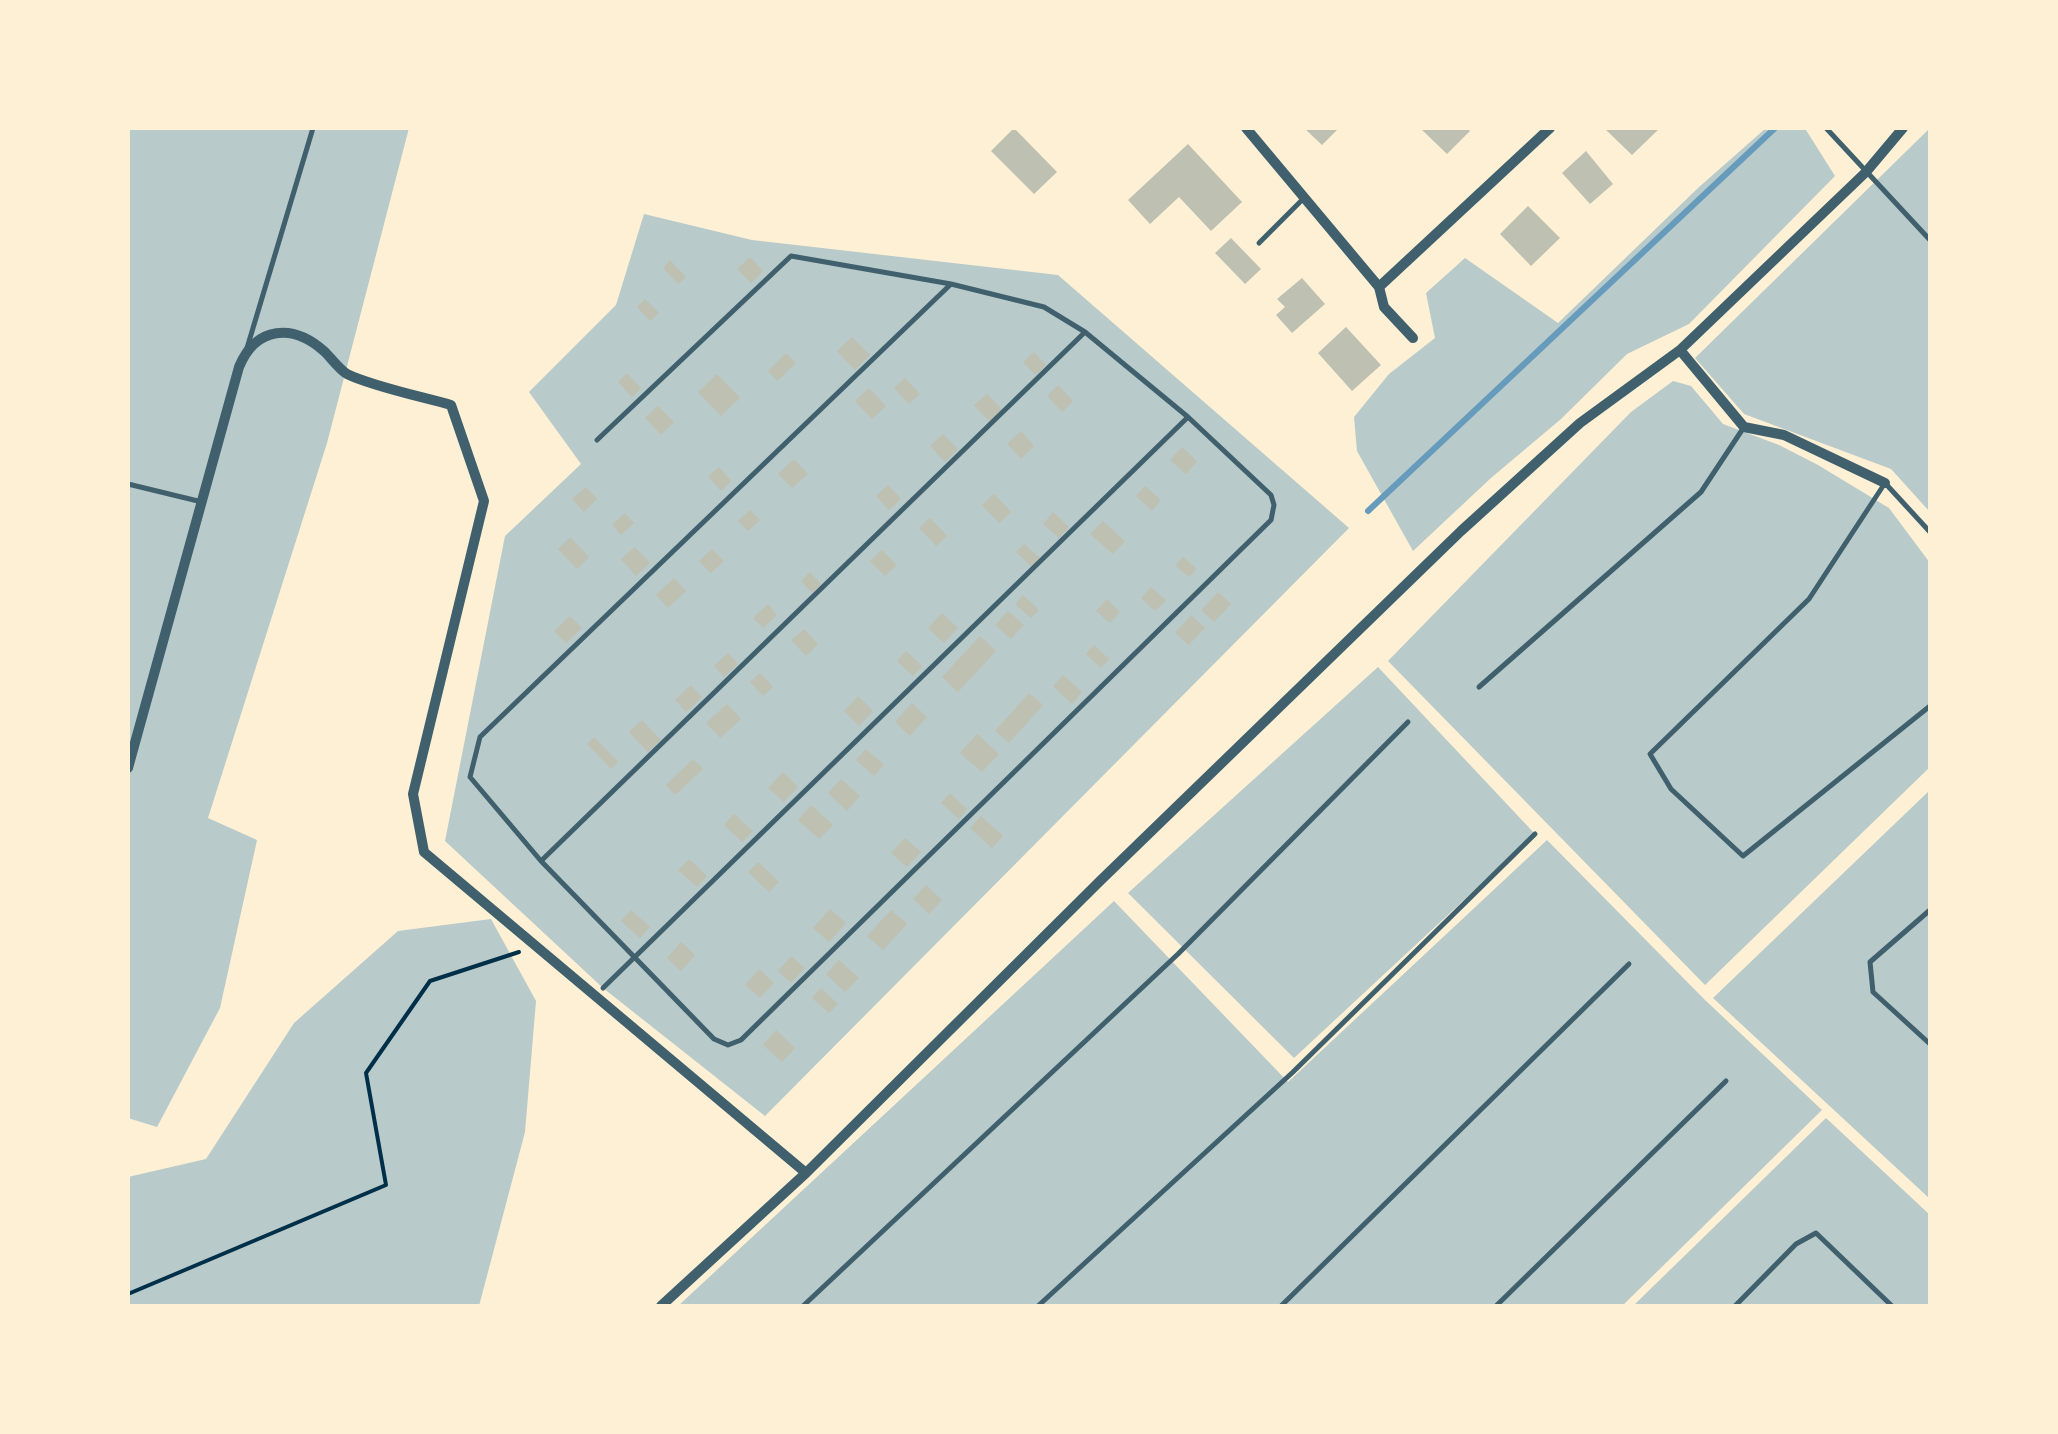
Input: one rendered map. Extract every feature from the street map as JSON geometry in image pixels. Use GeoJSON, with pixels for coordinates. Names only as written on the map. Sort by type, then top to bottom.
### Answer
{"type":"FeatureCollection","features":[{"type":"Feature","properties":{"kind":"street"},"geometry":{"type":"LineString","coordinates":[[1246,128],[1379,287],[1384,307],[1413,338]]}},
{"type":"Feature","properties":{"kind":"street"},"geometry":{"type":"LineString","coordinates":[[1379,287],[1550,128]]}},
{"type":"Feature","properties":{"kind":"street"},"geometry":{"type":"LineString","coordinates":[[661,1306],[806,1173],[1461,531],[1580,423],[1680,350],[1866,172],[1903,128]]}},
{"type":"Feature","properties":{"kind":"street"},"geometry":{"type":"LineString","coordinates":[[128,768],[247,348],[263,336],[282,332],[308,339],[345,373],[452,405],[484,501],[413,794],[424,852],[806,1173]]}},
{"type":"Feature","properties":{"kind":"street"},"geometry":{"type":"LineString","coordinates":[[1680,350],[1744,427],[1784,435],[1886,483]]}},
{"type":"Feature","properties":{"kind":"street"},"geometry":{"type":"LineString","coordinates":[[590,992],[603,988]]}},
{"type":"Feature","properties":{"kind":"lane"},"geometry":{"type":"LineString","coordinates":[[247,348],[313,128]]}},
{"type":"Feature","properties":{"kind":"lane"},"geometry":{"type":"LineString","coordinates":[[1826,128],[1930,240]]}},
{"type":"Feature","properties":{"kind":"lane"},"geometry":{"type":"LineString","coordinates":[[1258,242],[1304,197]]}},
{"type":"Feature","properties":{"kind":"lane"},"geometry":{"type":"LineString","coordinates":[[597,440],[790,256],[951,284],[1044,306],[1085,332],[1188,417],[1271,495],[1274,505],[1271,520],[741,1040],[728,1045],[714,1039],[540,861],[470,777],[480,737],[951,284]]}},
{"type":"Feature","properties":{"kind":"lane"},"geometry":{"type":"LineString","coordinates":[[540,861],[1085,332]]}},
{"type":"Feature","properties":{"kind":"lane"},"geometry":{"type":"LineString","coordinates":[[603,988],[1188,417]]}},
{"type":"Feature","properties":{"kind":"lane"},"geometry":{"type":"LineString","coordinates":[[1479,687],[1700,492],[1744,427]]}},
{"type":"Feature","properties":{"kind":"lane"},"geometry":{"type":"LineString","coordinates":[[1930,532],[1886,483],[1809,599],[1650,754],[1671,789],[1743,856],[1930,706]]}},
{"type":"Feature","properties":{"kind":"lane"},"geometry":{"type":"LineString","coordinates":[[128,484],[202,502]]}},
{"type":"Feature","properties":{"kind":"lane"},"geometry":{"type":"LineString","coordinates":[[804,1306],[1178,954],[1408,722]]}},
{"type":"Feature","properties":{"kind":"lane"},"geometry":{"type":"LineString","coordinates":[[1038,1306],[1293,1072],[1535,834]]}},
{"type":"Feature","properties":{"kind":"lane"},"geometry":{"type":"LineString","coordinates":[[1930,910],[1870,962],[1872,992],[1930,1044]]}},
{"type":"Feature","properties":{"kind":"lane"},"geometry":{"type":"LineString","coordinates":[[1281,1306],[1629,964]]}},
{"type":"Feature","properties":{"kind":"lane"},"geometry":{"type":"LineString","coordinates":[[1496,1306],[1726,1081]]}},
{"type":"Feature","properties":{"kind":"lane"},"geometry":{"type":"LineString","coordinates":[[1735,1306],[1796,1244],[1816,1233],[1892,1306]]}},
{"type":"Feature","properties":{"kind":"path"},"geometry":{"type":"LineString","coordinates":[[128,1294],[386,1185],[366,1073],[430,981],[535,946]]}},
{"type":"Feature","properties":{"kind":"shaded area"},"geometry":{"type":"Polygon","coordinates":[[[128,128],[409,128],[327,443],[208,818],[257,840],[220,1008],[157,1127],[128,1118],[128,128]]]}},
{"type":"Feature","properties":{"kind":"shaded area"},"geometry":{"type":"Polygon","coordinates":[[[1766,128],[1806,130],[1835,176],[1689,324],[1627,354],[1561,419],[1413,551],[1357,451],[1354,417],[1389,374],[1435,338],[1426,293],[1465,258],[1558,323],[1766,128]]]}},
{"type":"Feature","properties":{"kind":"shaded area"},"geometry":{"type":"Polygon","coordinates":[[[1930,128],[1930,512],[1891,469],[1744,414],[1695,358],[1930,128]]]}},
{"type":"Feature","properties":{"kind":"shaded area"},"geometry":{"type":"Polygon","coordinates":[[[644,214],[752,240],[1058,275],[1349,528],[765,1116],[603,988],[445,841],[505,536],[581,464],[529,392],[616,305],[644,214]]]}},
{"type":"Feature","properties":{"kind":"shaded area"},"geometry":{"type":"Polygon","coordinates":[[[1673,381],[1691,386],[1723,424],[1779,445],[1889,508],[1930,563],[1930,767],[1705,985],[1388,661],[1631,412],[1673,381]]]}},
{"type":"Feature","properties":{"kind":"shaded area"},"geometry":{"type":"Polygon","coordinates":[[[1378,667],[1535,834],[1294,1058],[1128,893],[1378,667]]]}},
{"type":"Feature","properties":{"kind":"shaded area"},"geometry":{"type":"Polygon","coordinates":[[[1930,790],[1930,1199],[1713,998],[1930,790]]]}},
{"type":"Feature","properties":{"kind":"shaded area"},"geometry":{"type":"Polygon","coordinates":[[[1547,840],[1705,1000],[1822,1110],[1622,1306],[678,1306],[1114,901],[1288,1082],[1547,840]]]}},
{"type":"Feature","properties":{"kind":"shaded area"},"geometry":{"type":"Polygon","coordinates":[[[491,919],[536,1001],[525,1132],[479,1306],[128,1306],[128,1177],[206,1159],[294,1023],[398,931],[491,919]]]}},
{"type":"Feature","properties":{"kind":"shaded area"},"geometry":{"type":"Polygon","coordinates":[[[1826,1118],[1930,1215],[1930,1306],[1633,1306],[1826,1118]]]}},
{"type":"Feature","properties":{"kind":"building"},"geometry":{"type":"Polygon","coordinates":[[[1014,128],[1057,172],[1034,194],[991,151],[1014,128]]]}},
{"type":"Feature","properties":{"kind":"building"},"geometry":{"type":"Polygon","coordinates":[[[1304,128],[1339,128],[1322,145],[1304,128]]]}},
{"type":"Feature","properties":{"kind":"building"},"geometry":{"type":"Polygon","coordinates":[[[1420,128],[1467,128],[1470,131],[1447,154],[1420,128]]]}},
{"type":"Feature","properties":{"kind":"building"},"geometry":{"type":"Polygon","coordinates":[[[1604,128],[1660,128],[1632,155],[1604,128]]]}},
{"type":"Feature","properties":{"kind":"building"},"geometry":{"type":"Polygon","coordinates":[[[1188,144],[1242,202],[1211,231],[1179,197],[1150,224],[1128,200],[1188,144]]]}},
{"type":"Feature","properties":{"kind":"building"},"geometry":{"type":"Polygon","coordinates":[[[1586,151],[1613,184],[1590,204],[1562,173],[1586,151]]]}},
{"type":"Feature","properties":{"kind":"building"},"geometry":{"type":"Polygon","coordinates":[[[1528,206],[1560,238],[1531,266],[1500,234],[1528,206]]]}},
{"type":"Feature","properties":{"kind":"building"},"geometry":{"type":"Polygon","coordinates":[[[1231,238],[1261,269],[1245,284],[1215,253],[1231,238]]]}},
{"type":"Feature","properties":{"kind":"building"},"geometry":{"type":"Polygon","coordinates":[[[750,257],[763,271],[751,283],[737,269],[750,257]]]}},
{"type":"Feature","properties":{"kind":"building"},"geometry":{"type":"Polygon","coordinates":[[[670,260],[686,277],[678,284],[663,268],[670,260]]]}},
{"type":"Feature","properties":{"kind":"building"},"geometry":{"type":"Polygon","coordinates":[[[1302,278],[1325,304],[1292,333],[1276,315],[1285,307],[1277,299],[1302,278]]]}},
{"type":"Feature","properties":{"kind":"building"},"geometry":{"type":"Polygon","coordinates":[[[645,299],[659,313],[650,321],[637,307],[645,299]]]}},
{"type":"Feature","properties":{"kind":"building"},"geometry":{"type":"Polygon","coordinates":[[[1346,327],[1381,365],[1352,391],[1318,353],[1346,327]]]}},
{"type":"Feature","properties":{"kind":"building"},"geometry":{"type":"Polygon","coordinates":[[[852,337],[870,355],[855,370],[837,351],[852,337]]]}},
{"type":"Feature","properties":{"kind":"building"},"geometry":{"type":"Polygon","coordinates":[[[1034,352],[1046,365],[1035,375],[1023,362],[1034,352]]]}},
{"type":"Feature","properties":{"kind":"building"},"geometry":{"type":"Polygon","coordinates":[[[786,353],[796,363],[777,381],[768,371],[786,353]]]}},
{"type":"Feature","properties":{"kind":"building"},"geometry":{"type":"Polygon","coordinates":[[[627,373],[641,388],[632,397],[618,382],[627,373]]]}},
{"type":"Feature","properties":{"kind":"building"},"geometry":{"type":"Polygon","coordinates":[[[717,374],[740,398],[721,416],[698,392],[717,374]]]}},
{"type":"Feature","properties":{"kind":"building"},"geometry":{"type":"Polygon","coordinates":[[[905,378],[920,394],[909,404],[894,388],[905,378]]]}},
{"type":"Feature","properties":{"kind":"building"},"geometry":{"type":"Polygon","coordinates":[[[1058,385],[1073,401],[1062,412],[1047,396],[1058,385]]]}},
{"type":"Feature","properties":{"kind":"building"},"geometry":{"type":"Polygon","coordinates":[[[869,388],[886,406],[872,419],[855,401],[869,388]]]}},
{"type":"Feature","properties":{"kind":"building"},"geometry":{"type":"Polygon","coordinates":[[[987,394],[1002,410],[990,422],[974,405],[987,394]]]}},
{"type":"Feature","properties":{"kind":"building"},"geometry":{"type":"Polygon","coordinates":[[[658,406],[674,422],[661,435],[645,418],[658,406]]]}},
{"type":"Feature","properties":{"kind":"building"},"geometry":{"type":"Polygon","coordinates":[[[1021,431],[1034,446],[1021,459],[1007,444],[1021,431]]]}},
{"type":"Feature","properties":{"kind":"building"},"geometry":{"type":"Polygon","coordinates":[[[943,434],[958,449],[945,462],[930,446],[943,434]]]}},
{"type":"Feature","properties":{"kind":"building"},"geometry":{"type":"Polygon","coordinates":[[[1182,447],[1197,461],[1186,474],[1170,460],[1182,447]]]}},
{"type":"Feature","properties":{"kind":"building"},"geometry":{"type":"Polygon","coordinates":[[[794,459],[808,474],[792,488],[778,474],[794,459]]]}},
{"type":"Feature","properties":{"kind":"building"},"geometry":{"type":"Polygon","coordinates":[[[719,467],[731,481],[721,491],[708,477],[719,467]]]}},
{"type":"Feature","properties":{"kind":"building"},"geometry":{"type":"Polygon","coordinates":[[[888,485],[901,499],[889,510],[876,496],[888,485]]]}},
{"type":"Feature","properties":{"kind":"building"},"geometry":{"type":"Polygon","coordinates":[[[1145,486],[1161,500],[1152,511],[1136,496],[1145,486]]]}},
{"type":"Feature","properties":{"kind":"building"},"geometry":{"type":"Polygon","coordinates":[[[586,487],[597,499],[584,512],[572,499],[586,487]]]}},
{"type":"Feature","properties":{"kind":"building"},"geometry":{"type":"Polygon","coordinates":[[[994,494],[1011,512],[999,523],[982,505],[994,494]]]}},
{"type":"Feature","properties":{"kind":"building"},"geometry":{"type":"Polygon","coordinates":[[[750,510],[760,520],[748,531],[738,521],[750,510]]]}},
{"type":"Feature","properties":{"kind":"building"},"geometry":{"type":"Polygon","coordinates":[[[1053,512],[1069,527],[1059,538],[1043,524],[1053,512]]]}},
{"type":"Feature","properties":{"kind":"building"},"geometry":{"type":"Polygon","coordinates":[[[625,513],[634,523],[621,535],[612,525],[625,513]]]}},
{"type":"Feature","properties":{"kind":"building"},"geometry":{"type":"Polygon","coordinates":[[[930,518],[947,536],[936,546],[919,528],[930,518]]]}},
{"type":"Feature","properties":{"kind":"building"},"geometry":{"type":"Polygon","coordinates":[[[1103,521],[1125,541],[1113,554],[1090,534],[1103,521]]]}},
{"type":"Feature","properties":{"kind":"building"},"geometry":{"type":"Polygon","coordinates":[[[570,537],[589,557],[577,569],[558,549],[570,537]]]}},
{"type":"Feature","properties":{"kind":"building"},"geometry":{"type":"Polygon","coordinates":[[[1024,544],[1040,558],[1032,567],[1016,552],[1024,544]]]}},
{"type":"Feature","properties":{"kind":"building"},"geometry":{"type":"Polygon","coordinates":[[[635,547],[650,563],[636,576],[621,559],[635,547]]]}},
{"type":"Feature","properties":{"kind":"building"},"geometry":{"type":"Polygon","coordinates":[[[712,549],[724,561],[711,573],[699,561],[712,549]]]}},
{"type":"Feature","properties":{"kind":"building"},"geometry":{"type":"Polygon","coordinates":[[[882,550],[897,565],[885,576],[870,561],[882,550]]]}},
{"type":"Feature","properties":{"kind":"building"},"geometry":{"type":"Polygon","coordinates":[[[1183,557],[1197,569],[1189,577],[1175,565],[1183,557]]]}},
{"type":"Feature","properties":{"kind":"building"},"geometry":{"type":"Polygon","coordinates":[[[810,572],[821,584],[812,593],[801,581],[810,572]]]}},
{"type":"Feature","properties":{"kind":"building"},"geometry":{"type":"Polygon","coordinates":[[[674,578],[686,591],[668,608],[656,595],[674,578]]]}},
{"type":"Feature","properties":{"kind":"building"},"geometry":{"type":"Polygon","coordinates":[[[1151,587],[1166,600],[1155,611],[1141,598],[1151,587]]]}},
{"type":"Feature","properties":{"kind":"building"},"geometry":{"type":"Polygon","coordinates":[[[1218,592],[1231,604],[1214,622],[1201,610],[1218,592]]]}},
{"type":"Feature","properties":{"kind":"building"},"geometry":{"type":"Polygon","coordinates":[[[1023,595],[1039,610],[1031,618],[1015,604],[1023,595]]]}},
{"type":"Feature","properties":{"kind":"building"},"geometry":{"type":"Polygon","coordinates":[[[1107,599],[1120,612],[1110,623],[1096,611],[1107,599]]]}},
{"type":"Feature","properties":{"kind":"building"},"geometry":{"type":"Polygon","coordinates":[[[768,604],[777,615],[763,628],[753,618],[768,604]]]}},
{"type":"Feature","properties":{"kind":"building"},"geometry":{"type":"Polygon","coordinates":[[[1008,611],[1024,625],[1011,639],[995,625],[1008,611]]]}},
{"type":"Feature","properties":{"kind":"building"},"geometry":{"type":"Polygon","coordinates":[[[942,613],[958,628],[944,643],[928,628],[942,613]]]}},
{"type":"Feature","properties":{"kind":"building"},"geometry":{"type":"Polygon","coordinates":[[[1191,615],[1205,628],[1189,645],[1175,633],[1191,615]]]}},
{"type":"Feature","properties":{"kind":"building"},"geometry":{"type":"Polygon","coordinates":[[[570,616],[582,628],[566,643],[554,631],[570,616]]]}},
{"type":"Feature","properties":{"kind":"building"},"geometry":{"type":"Polygon","coordinates":[[[804,629],[818,644],[806,656],[791,640],[804,629]]]}},
{"type":"Feature","properties":{"kind":"building"},"geometry":{"type":"Polygon","coordinates":[[[980,636],[996,651],[958,692],[942,677],[980,636]]]}},
{"type":"Feature","properties":{"kind":"building"},"geometry":{"type":"Polygon","coordinates":[[[1094,645],[1109,659],[1101,668],[1086,654],[1094,645]]]}},
{"type":"Feature","properties":{"kind":"building"},"geometry":{"type":"Polygon","coordinates":[[[906,651],[922,666],[913,676],[897,661],[906,651]]]}},
{"type":"Feature","properties":{"kind":"building"},"geometry":{"type":"Polygon","coordinates":[[[728,653],[738,664],[724,677],[714,666],[728,653]]]}},
{"type":"Feature","properties":{"kind":"building"},"geometry":{"type":"Polygon","coordinates":[[[760,673],[773,687],[763,696],[750,682],[760,673]]]}},
{"type":"Feature","properties":{"kind":"building"},"geometry":{"type":"Polygon","coordinates":[[[1063,675],[1082,692],[1072,704],[1053,686],[1063,675]]]}},
{"type":"Feature","properties":{"kind":"building"},"geometry":{"type":"Polygon","coordinates":[[[691,685],[702,697],[686,712],[675,700],[691,685]]]}},
{"type":"Feature","properties":{"kind":"building"},"geometry":{"type":"Polygon","coordinates":[[[1029,693],[1043,705],[1009,743],[995,731],[1029,693]]]}},
{"type":"Feature","properties":{"kind":"building"},"geometry":{"type":"Polygon","coordinates":[[[858,696],[873,711],[859,726],[844,711],[858,696]]]}},
{"type":"Feature","properties":{"kind":"building"},"geometry":{"type":"Polygon","coordinates":[[[912,703],[927,717],[910,736],[895,722],[912,703]]]}},
{"type":"Feature","properties":{"kind":"building"},"geometry":{"type":"Polygon","coordinates":[[[727,704],[741,719],[720,738],[706,723],[727,704]]]}},
{"type":"Feature","properties":{"kind":"building"},"geometry":{"type":"Polygon","coordinates":[[[642,720],[661,740],[648,752],[629,732],[642,720]]]}},
{"type":"Feature","properties":{"kind":"building"},"geometry":{"type":"Polygon","coordinates":[[[977,734],[999,754],[982,772],[960,753],[977,734]]]}},
{"type":"Feature","properties":{"kind":"building"},"geometry":{"type":"Polygon","coordinates":[[[594,737],[618,762],[611,769],[587,744],[594,737]]]}},
{"type":"Feature","properties":{"kind":"building"},"geometry":{"type":"Polygon","coordinates":[[[866,749],[884,765],[874,776],[856,760],[866,749]]]}},
{"type":"Feature","properties":{"kind":"building"},"geometry":{"type":"Polygon","coordinates":[[[693,759],[703,769],[675,795],[666,785],[693,759]]]}},
{"type":"Feature","properties":{"kind":"building"},"geometry":{"type":"Polygon","coordinates":[[[783,772],[798,787],[784,802],[768,788],[783,772]]]}},
{"type":"Feature","properties":{"kind":"building"},"geometry":{"type":"Polygon","coordinates":[[[841,779],[860,796],[847,811],[828,793],[841,779]]]}},
{"type":"Feature","properties":{"kind":"building"},"geometry":{"type":"Polygon","coordinates":[[[950,793],[967,809],[959,819],[941,803],[950,793]]]}},
{"type":"Feature","properties":{"kind":"building"},"geometry":{"type":"Polygon","coordinates":[[[811,805],[833,825],[819,839],[798,820],[811,805]]]}},
{"type":"Feature","properties":{"kind":"building"},"geometry":{"type":"Polygon","coordinates":[[[734,814],[753,831],[742,842],[724,825],[734,814]]]}},
{"type":"Feature","properties":{"kind":"building"},"geometry":{"type":"Polygon","coordinates":[[[981,816],[1003,836],[992,848],[970,828],[981,816]]]}},
{"type":"Feature","properties":{"kind":"building"},"geometry":{"type":"Polygon","coordinates":[[[905,838],[921,852],[907,867],[891,853],[905,838]]]}},
{"type":"Feature","properties":{"kind":"building"},"geometry":{"type":"Polygon","coordinates":[[[689,859],[707,876],[697,887],[678,870],[689,859]]]}},
{"type":"Feature","properties":{"kind":"building"},"geometry":{"type":"Polygon","coordinates":[[[758,862],[779,882],[769,892],[748,872],[758,862]]]}},
{"type":"Feature","properties":{"kind":"building"},"geometry":{"type":"Polygon","coordinates":[[[926,885],[942,900],[929,914],[913,899],[926,885]]]}},
{"type":"Feature","properties":{"kind":"building"},"geometry":{"type":"Polygon","coordinates":[[[830,909],[846,923],[829,942],[813,928],[830,909]]]}},
{"type":"Feature","properties":{"kind":"building"},"geometry":{"type":"Polygon","coordinates":[[[631,910],[650,927],[640,938],[621,921],[631,910]]]}},
{"type":"Feature","properties":{"kind":"building"},"geometry":{"type":"Polygon","coordinates":[[[891,910],[907,924],[883,950],[867,936],[891,910]]]}},
{"type":"Feature","properties":{"kind":"building"},"geometry":{"type":"Polygon","coordinates":[[[681,942],[695,955],[681,971],[667,958],[681,942]]]}},
{"type":"Feature","properties":{"kind":"building"},"geometry":{"type":"Polygon","coordinates":[[[791,956],[805,968],[791,983],[778,971],[791,956]]]}},
{"type":"Feature","properties":{"kind":"building"},"geometry":{"type":"Polygon","coordinates":[[[839,960],[859,978],[845,992],[826,974],[839,960]]]}},
{"type":"Feature","properties":{"kind":"building"},"geometry":{"type":"Polygon","coordinates":[[[759,969],[774,983],[760,998],[745,985],[759,969]]]}},
{"type":"Feature","properties":{"kind":"building"},"geometry":{"type":"Polygon","coordinates":[[[821,988],[838,1004],[829,1013],[812,998],[821,988]]]}},
{"type":"Feature","properties":{"kind":"building"},"geometry":{"type":"Polygon","coordinates":[[[776,1030],[795,1048],[782,1062],[763,1045],[776,1030]]]}},
{"type":"Feature","properties":{"kind":"waterway"},"geometry":{"type":"LineString","coordinates":[[1368,511],[1775,128]]}}]}
